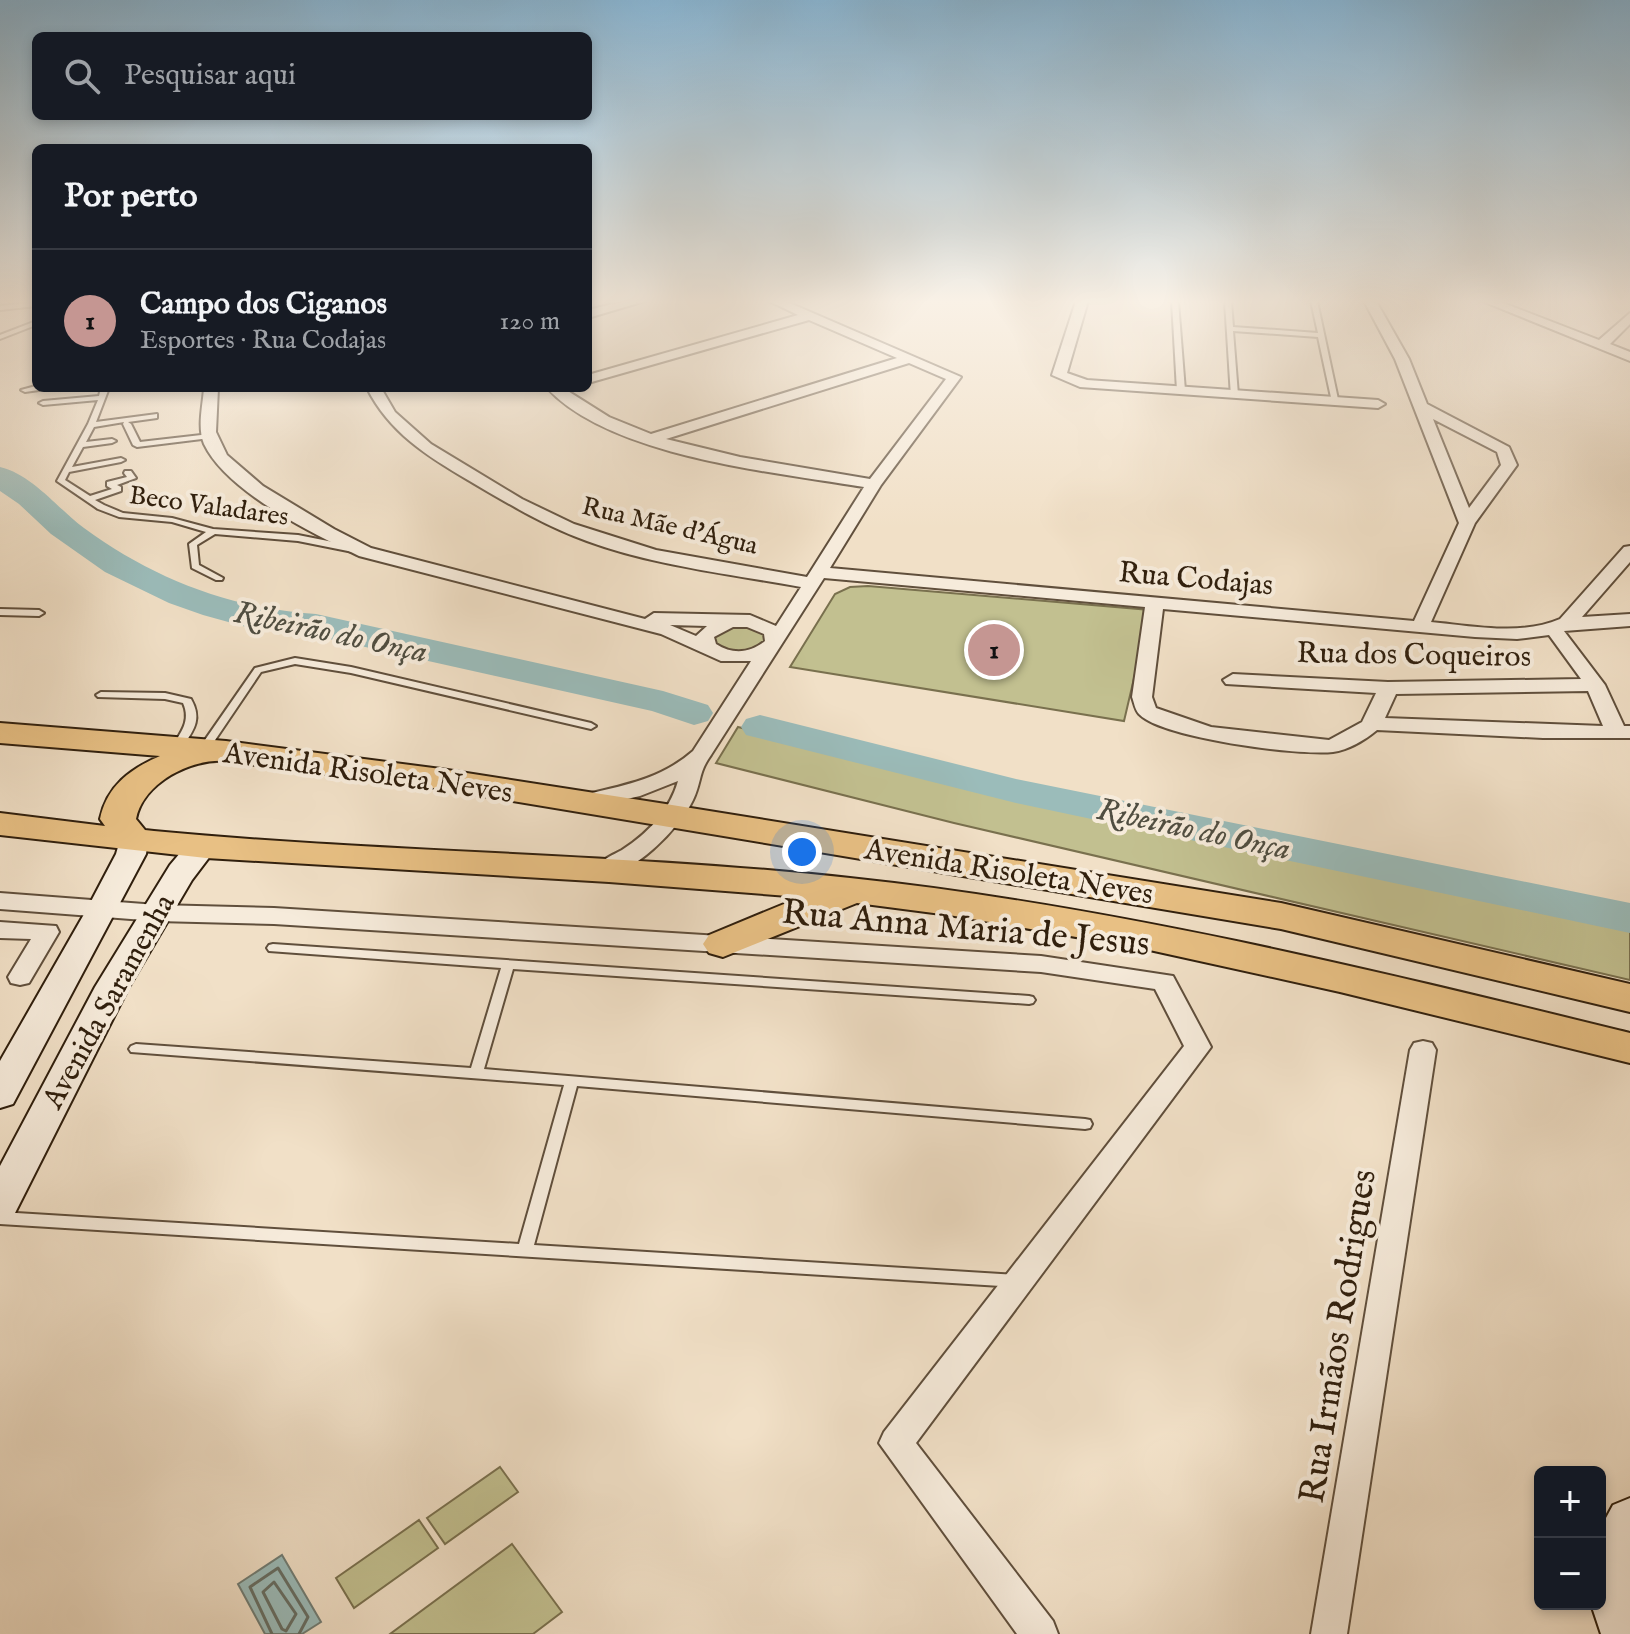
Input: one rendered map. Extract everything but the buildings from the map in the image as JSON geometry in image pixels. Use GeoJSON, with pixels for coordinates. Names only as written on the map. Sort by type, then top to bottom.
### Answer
{"type":"FeatureCollection","features":[{"type":"Feature","properties":{"kind":"highway","name":"Avenida Risoleta Neves"},"geometry":{"type":"LineString","coordinates":[[0,733],[190,749],[441,779],[672,816],[1281,916],[1630,998]]}},
{"type":"Feature","properties":{"kind":"highway"},"geometry":{"type":"LineString","coordinates":[[133,840],[118,819],[125,797],[136,783],[190,749]]}},
{"type":"Feature","properties":{"kind":"highway","name":"Avenida Risoleta Neves"},"geometry":{"type":"LineString","coordinates":[[0,824],[202,847],[607,868],[853,890],[1048,917],[1408,994],[1630,1048]]}},
{"type":"Feature","properties":{"kind":"highway"},"geometry":{"type":"LineString","coordinates":[[723,944],[853,890]]}},
{"type":"Feature","properties":{"kind":"main road","name":"Avenida Saramenha"},"geometry":{"type":"LineString","coordinates":[[0,1094],[103,909],[131,854],[133,840]]}},
{"type":"Feature","properties":{"kind":"main road","name":"Avenida Saramenha"},"geometry":{"type":"LineString","coordinates":[[0,1204],[84,1040],[182,866],[202,847]]}},
{"type":"Feature","properties":{"kind":"main road"},"geometry":{"type":"LineString","coordinates":[[1627,1634],[1620,1622],[1613,1589],[1615,1546],[1630,1521]]}},
{"type":"Feature","properties":{"kind":"street"},"geometry":{"type":"LineString","coordinates":[[651,439],[849,377]]}},
{"type":"Feature","properties":{"kind":"street"},"geometry":{"type":"LineString","coordinates":[[607,868],[647,844],[672,816],[690,782],[696,760],[874,484],[954,377]]}},
{"type":"Feature","properties":{"kind":"street"},"geometry":{"type":"LineString","coordinates":[[1066,377],[1085,384],[1378,404]]}},
{"type":"Feature","properties":{"kind":"street"},"geometry":{"type":"LineString","coordinates":[[1409,377],[1467,523]]}},
{"type":"Feature","properties":{"kind":"street"},"geometry":{"type":"LineString","coordinates":[[211,392],[210,436],[223,460],[240,477],[345,543],[365,552],[668,630],[711,650],[741,657],[772,646]]}},
{"type":"Feature","properties":{"kind":"street","name":"Rua Mãe d'Água"},"geometry":{"type":"LineString","coordinates":[[376,392],[380,403],[405,431],[440,457],[569,529],[637,550],[813,582]]}},
{"type":"Feature","properties":{"kind":"street"},"geometry":{"type":"LineString","coordinates":[[560,392],[595,415],[651,439],[741,461],[874,484]]}},
{"type":"Feature","properties":{"kind":"street"},"geometry":{"type":"LineString","coordinates":[[1420,406],[1504,450],[1509,465],[1467,523],[1420,627]]}},
{"type":"Feature","properties":{"kind":"street"},"geometry":{"type":"LineString","coordinates":[[1623,732],[1561,627],[1630,551]]}},
{"type":"Feature","properties":{"kind":"street"},"geometry":{"type":"LineString","coordinates":[[733,706],[731,675],[704,640],[706,634],[734,621],[768,614],[813,582]]}},
{"type":"Feature","properties":{"kind":"street","name":"Rua Codajas"},"geometry":{"type":"LineString","coordinates":[[813,582],[1155,603],[1505,632],[1630,620]]}},
{"type":"Feature","properties":{"kind":"street"},"geometry":{"type":"LineString","coordinates":[[1155,603],[1142,697],[1147,711],[1164,722],[1200,731],[1331,746],[1351,739],[1375,724],[1543,732],[1623,732]]}},
{"type":"Feature","properties":{"kind":"street"},"geometry":{"type":"LineString","coordinates":[[625,619],[734,621],[768,627],[773,631],[772,646]]}},
{"type":"Feature","properties":{"kind":"street","name":"Rua dos Coqueiros"},"geometry":{"type":"LineString","coordinates":[[1233,680],[1388,688],[1595,685]]}},
{"type":"Feature","properties":{"kind":"street"},"geometry":{"type":"LineString","coordinates":[[1375,724],[1388,688]]}},
{"type":"Feature","properties":{"kind":"street"},"geometry":{"type":"LineString","coordinates":[[582,802],[638,789],[696,760]]}},
{"type":"Feature","properties":{"kind":"street","name":"Rua Anna Maria de Jesus"},"geometry":{"type":"LineString","coordinates":[[0,901],[157,913],[274,916],[1041,964],[1164,982],[1198,1047],[896,1443],[1040,1634]]}},
{"type":"Feature","properties":{"kind":"street"},"geometry":{"type":"LineString","coordinates":[[0,930],[47,932],[20,977]]}},
{"type":"Feature","properties":{"kind":"street","name":"Rua Irmãos Rodrigues"},"geometry":{"type":"LineString","coordinates":[[1329,1634],[1423,1050]]}},
{"type":"Feature","properties":{"kind":"lane"},"geometry":{"type":"LineString","coordinates":[[1180,377],[1181,391]]}},
{"type":"Feature","properties":{"kind":"lane"},"geometry":{"type":"LineString","coordinates":[[1233,377],[1234,395]]}},
{"type":"Feature","properties":{"kind":"lane"},"geometry":{"type":"LineString","coordinates":[[1330,377],[1336,402]]}},
{"type":"Feature","properties":{"kind":"lane"},"geometry":{"type":"LineString","coordinates":[[25,390],[32,389]]}},
{"type":"Feature","properties":{"kind":"lane"},"geometry":{"type":"LineString","coordinates":[[66,470],[91,425],[104,392]]}},
{"type":"Feature","properties":{"kind":"lane"},"geometry":{"type":"LineString","coordinates":[[43,403],[102,398]]}},
{"type":"Feature","properties":{"kind":"lane"},"geometry":{"type":"LineString","coordinates":[[91,425],[154,416]]}},
{"type":"Feature","properties":{"kind":"lane"},"geometry":{"type":"LineString","coordinates":[[127,424],[137,445],[210,436]]}},
{"type":"Feature","properties":{"kind":"lane"},"geometry":{"type":"LineString","coordinates":[[79,445],[112,441]]}},
{"type":"Feature","properties":{"kind":"lane"},"geometry":{"type":"LineString","coordinates":[[66,470],[121,460]]}},
{"type":"Feature","properties":{"kind":"lane","name":"Beco Valadares"},"geometry":{"type":"LineString","coordinates":[[66,470],[61,481],[122,515],[172,520],[213,531],[298,538],[365,552]]}},
{"type":"Feature","properties":{"kind":"lane"},"geometry":{"type":"LineString","coordinates":[[89,499],[118,489],[110,484],[132,478],[128,473]]}},
{"type":"Feature","properties":{"kind":"lane"},"geometry":{"type":"LineString","coordinates":[[213,531],[193,544],[192,552],[195,566],[219,578]]}},
{"type":"Feature","properties":{"kind":"lane"},"geometry":{"type":"LineString","coordinates":[[0,612],[39,613]]}},
{"type":"Feature","properties":{"kind":"lane"},"geometry":{"type":"LineString","coordinates":[[190,749],[258,670],[295,661],[351,670],[591,726]]}},
{"type":"Feature","properties":{"kind":"lane"},"geometry":{"type":"LineString","coordinates":[[101,695],[165,696],[187,701],[194,719],[190,749]]}},
{"type":"Feature","properties":{"kind":"lane"},"geometry":{"type":"LineString","coordinates":[[273,948],[1029,1000]]}},
{"type":"Feature","properties":{"kind":"lane"},"geometry":{"type":"LineString","coordinates":[[476,1073],[508,964]]}},
{"type":"Feature","properties":{"kind":"lane"},"geometry":{"type":"LineString","coordinates":[[136,1049],[476,1073],[1085,1124]]}},
{"type":"Feature","properties":{"kind":"lane"},"geometry":{"type":"LineString","coordinates":[[525,1249],[572,1081]]}},
{"type":"Feature","properties":{"kind":"lane"},"geometry":{"type":"LineString","coordinates":[[0,1218],[1017,1282]]}},
{"type":"Feature","properties":{"kind":"shaded area"},"geometry":{"type":"Polygon","coordinates":[[[850,587],[1150,610],[1124,721],[790,667],[835,594],[850,587]]]}},
{"type":"Feature","properties":{"kind":"shaded area"},"geometry":{"type":"Polygon","coordinates":[[[737,624],[763,629],[767,643],[744,654],[716,647],[711,637],[737,624]]]}},
{"type":"Feature","properties":{"kind":"shaded area"},"geometry":{"type":"Polygon","coordinates":[[[738,727],[934,775],[1630,924],[1630,980],[954,823],[716,763],[738,727]]]}},
{"type":"Feature","properties":{"kind":"shaded area"},"geometry":{"type":"Polygon","coordinates":[[[500,1467],[518,1492],[445,1544],[427,1518],[500,1467]]]}},
{"type":"Feature","properties":{"kind":"shaded area"},"geometry":{"type":"Polygon","coordinates":[[[419,1520],[438,1548],[354,1608],[336,1578],[419,1520]]]}},
{"type":"Feature","properties":{"kind":"shaded area"},"geometry":{"type":"Polygon","coordinates":[[[512,1544],[562,1612],[533,1634],[390,1634],[512,1544]]]}},
{"type":"Feature","properties":{"kind":"water"},"geometry":{"type":"Polygon","coordinates":[[[282,1555],[321,1622],[302,1634],[265,1634],[238,1584],[282,1555]]]}},
{"type":"Feature","properties":{"kind":"waterway","name":"Ribeirão do Onça"},"geometry":{"type":"LineString","coordinates":[[0,476],[30,497],[62,527],[117,565],[182,596],[216,608],[284,623],[316,625],[663,702],[694,713]]}},
{"type":"Feature","properties":{"kind":"waterway","name":"Ribeirão do Onça"},"geometry":{"type":"LineString","coordinates":[[760,727],[1016,791],[1630,918]]}},
{"type":"Feature","properties":{"kind":"place","name":"Campo dos Ciganos"},"geometry":{"type":"Point","coordinates":[994,650]}}]}
